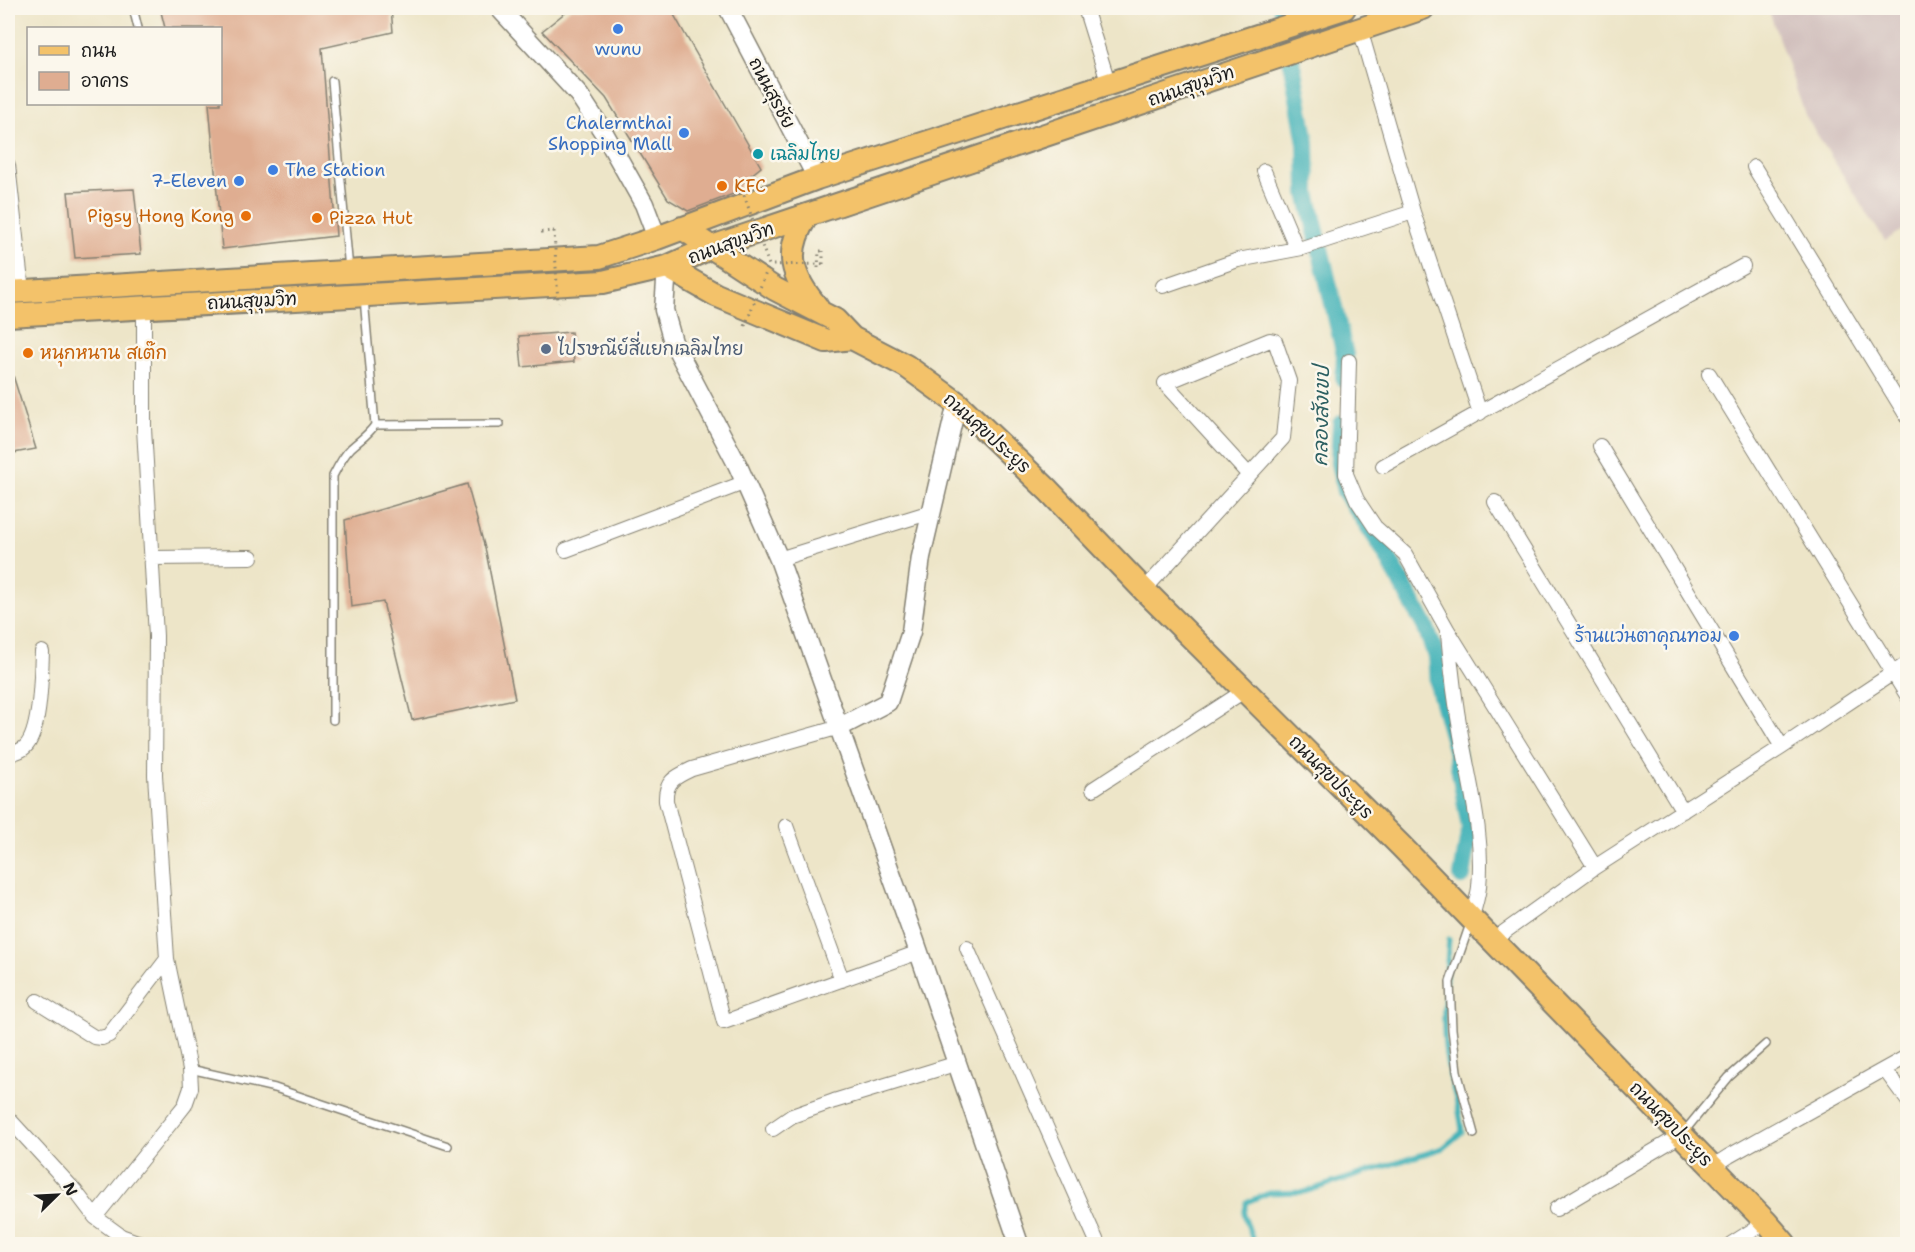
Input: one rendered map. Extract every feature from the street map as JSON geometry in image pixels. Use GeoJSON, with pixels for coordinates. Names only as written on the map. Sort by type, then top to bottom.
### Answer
{"type":"FeatureCollection","features":[{"type":"Feature","properties":{"kind":"main road","name":"ถนนสุขุมวิท"},"geometry":{"type":"LineString","coordinates":[[15,291],[599,257],[657,238],[817,178],[1344,8]]}},
{"type":"Feature","properties":{"kind":"main road","name":"ถนนสุขุมวิท"},"geometry":{"type":"LineString","coordinates":[[8,315],[603,282],[667,267],[712,247],[1423,8]]}},
{"type":"Feature","properties":{"kind":"main road"},"geometry":{"type":"LineString","coordinates":[[806,216],[796,232],[792,245],[794,264],[800,284],[821,312]]}},
{"type":"Feature","properties":{"kind":"main road","name":"ถนนศุขประยูร"},"geometry":{"type":"LineString","coordinates":[[682,228],[775,289],[835,320],[852,338],[906,366],[957,403],[1048,490],[1244,691],[1472,918],[1767,1222],[1785,1245]]}},
{"type":"Feature","properties":{"kind":"main road"},"geometry":{"type":"LineString","coordinates":[[657,238],[667,267],[716,295],[826,341],[852,338]]}},
{"type":"Feature","properties":{"kind":"street"},"geometry":{"type":"LineString","coordinates":[[499,8],[579,94],[644,204],[657,238]]}},
{"type":"Feature","properties":{"kind":"street","name":"ถนนสุรชัย"},"geometry":{"type":"LineString","coordinates":[[728,8],[817,178]]}},
{"type":"Feature","properties":{"kind":"street"},"geometry":{"type":"LineString","coordinates":[[1085,8],[1110,85]]}},
{"type":"Feature","properties":{"kind":"street"},"geometry":{"type":"LineString","coordinates":[[1360,29],[1413,212],[1480,413]]}},
{"type":"Feature","properties":{"kind":"street"},"geometry":{"type":"LineString","coordinates":[[8,165],[15,291]]}},
{"type":"Feature","properties":{"kind":"street"},"geometry":{"type":"LineString","coordinates":[[1754,167],[1908,418]]}},
{"type":"Feature","properties":{"kind":"street"},"geometry":{"type":"LineString","coordinates":[[1264,171],[1299,248]]}},
{"type":"Feature","properties":{"kind":"street"},"geometry":{"type":"LineString","coordinates":[[1163,286],[1238,260],[1299,248],[1413,212]]}},
{"type":"Feature","properties":{"kind":"street"},"geometry":{"type":"LineString","coordinates":[[1383,466],[1743,266]]}},
{"type":"Feature","properties":{"kind":"street"},"geometry":{"type":"LineString","coordinates":[[667,267],[664,310],[673,342],[746,482],[779,559],[958,1063],[1019,1245]]}},
{"type":"Feature","properties":{"kind":"street"},"geometry":{"type":"LineString","coordinates":[[95,1217],[185,1105],[191,1088],[190,1069],[167,960],[155,775],[156,636],[144,428],[144,308]]}},
{"type":"Feature","properties":{"kind":"street"},"geometry":{"type":"LineString","coordinates":[[1144,590],[1283,438],[1289,381],[1275,341],[1269,340],[1165,383],[1249,475]]}},
{"type":"Feature","properties":{"kind":"street"},"geometry":{"type":"LineString","coordinates":[[1349,361],[1346,474],[1358,500],[1375,527],[1405,554],[1447,629],[1595,867]]}},
{"type":"Feature","properties":{"kind":"street"},"geometry":{"type":"LineString","coordinates":[[1710,374],[1908,697]]}},
{"type":"Feature","properties":{"kind":"street"},"geometry":{"type":"LineString","coordinates":[[919,952],[724,1022],[666,801],[666,789],[676,776],[692,769],[840,727],[888,702],[911,632],[921,557],[957,403]]}},
{"type":"Feature","properties":{"kind":"street"},"geometry":{"type":"LineString","coordinates":[[1600,446],[1782,747]]}},
{"type":"Feature","properties":{"kind":"street"},"geometry":{"type":"LineString","coordinates":[[566,550],[746,482]]}},
{"type":"Feature","properties":{"kind":"street"},"geometry":{"type":"LineString","coordinates":[[1495,502],[1683,811]]}},
{"type":"Feature","properties":{"kind":"street"},"geometry":{"type":"LineString","coordinates":[[779,559],[931,512]]}},
{"type":"Feature","properties":{"kind":"street"},"geometry":{"type":"LineString","coordinates":[[151,558],[251,557]]}},
{"type":"Feature","properties":{"kind":"street"},"geometry":{"type":"LineString","coordinates":[[1447,629],[1452,680],[1471,783],[1479,843],[1479,889],[1472,918]]}},
{"type":"Feature","properties":{"kind":"street"},"geometry":{"type":"LineString","coordinates":[[8,754],[20,750],[29,741],[38,711],[42,652]]}},
{"type":"Feature","properties":{"kind":"street"},"geometry":{"type":"LineString","coordinates":[[1493,940],[1595,867],[1908,663]]}},
{"type":"Feature","properties":{"kind":"street"},"geometry":{"type":"LineString","coordinates":[[1093,789],[1244,691]]}},
{"type":"Feature","properties":{"kind":"street"},"geometry":{"type":"LineString","coordinates":[[786,826],[842,980]]}},
{"type":"Feature","properties":{"kind":"street"},"geometry":{"type":"LineString","coordinates":[[968,948],[1098,1245]]}},
{"type":"Feature","properties":{"kind":"street"},"geometry":{"type":"LineString","coordinates":[[37,1001],[94,1037],[102,1038],[109,1035],[167,960]]}},
{"type":"Feature","properties":{"kind":"street"},"geometry":{"type":"LineString","coordinates":[[1712,1167],[1908,1056]]}},
{"type":"Feature","properties":{"kind":"street"},"geometry":{"type":"LineString","coordinates":[[773,1129],[792,1116],[834,1101],[958,1063]]}},
{"type":"Feature","properties":{"kind":"street"},"geometry":{"type":"LineString","coordinates":[[1885,1070],[1908,1101]]}},
{"type":"Feature","properties":{"kind":"street"},"geometry":{"type":"LineString","coordinates":[[8,1118],[76,1192],[95,1217],[121,1236],[143,1245]]}},
{"type":"Feature","properties":{"kind":"street"},"geometry":{"type":"LineString","coordinates":[[1556,1209],[1681,1135]]}},
{"type":"Feature","properties":{"kind":"street"},"geometry":{"type":"LineString","coordinates":[[1731,1245],[1767,1222]]}},
{"type":"Feature","properties":{"kind":"lane"},"geometry":{"type":"LineString","coordinates":[[133,8],[138,27]]}},
{"type":"Feature","properties":{"kind":"lane"},"geometry":{"type":"LineString","coordinates":[[332,81],[349,272]]}},
{"type":"Feature","properties":{"kind":"lane"},"geometry":{"type":"LineString","coordinates":[[333,720],[333,476],[351,448],[364,439],[375,425],[363,295]]}},
{"type":"Feature","properties":{"kind":"lane"},"geometry":{"type":"LineString","coordinates":[[375,425],[500,424]]}},
{"type":"Feature","properties":{"kind":"lane"},"geometry":{"type":"LineString","coordinates":[[1472,918],[1450,982],[1452,1029],[1458,1071],[1474,1134]]}},
{"type":"Feature","properties":{"kind":"lane"},"geometry":{"type":"LineString","coordinates":[[1681,1135],[1729,1077],[1766,1044]]}},
{"type":"Feature","properties":{"kind":"lane"},"geometry":{"type":"LineString","coordinates":[[190,1069],[275,1088],[448,1146]]}},
{"type":"Feature","properties":{"kind":"path"},"geometry":{"type":"LineString","coordinates":[[740,184],[769,265],[745,326]]}},
{"type":"Feature","properties":{"kind":"path"},"geometry":{"type":"LineString","coordinates":[[541,232],[554,231],[558,303]]}},
{"type":"Feature","properties":{"kind":"path"},"geometry":{"type":"LineString","coordinates":[[769,265],[823,264],[823,252],[819,251],[818,268]]}},
{"type":"Feature","properties":{"kind":"shaded area"},"geometry":{"type":"Polygon","coordinates":[[[1768,8],[1907,8],[1907,227],[1885,241],[1806,117],[1768,8]]]}},
{"type":"Feature","properties":{"kind":"building","name":"The Station"},"geometry":{"type":"Polygon","coordinates":[[[160,8],[391,8],[393,32],[322,48],[336,236],[222,249],[209,105],[222,105],[222,27],[165,27],[160,8]]]}},
{"type":"Feature","properties":{"kind":"building","name":"Chalermthai Shopping Mall"},"geometry":{"type":"Polygon","coordinates":[[[571,8],[670,8],[761,167],[740,184],[736,193],[688,211],[668,199],[606,98],[542,31],[571,8]]]}},
{"type":"Feature","properties":{"kind":"building"},"geometry":{"type":"Polygon","coordinates":[[[134,189],[141,254],[75,258],[68,192],[134,189]]]}},
{"type":"Feature","properties":{"kind":"building","name":"ไปรษณีย์สี่แยกเฉลิมไทย"},"geometry":{"type":"Polygon","coordinates":[[[571,332],[574,362],[522,367],[519,336],[571,332]]]}},
{"type":"Feature","properties":{"kind":"building"},"geometry":{"type":"Polygon","coordinates":[[[8,369],[11,369],[36,449],[8,454],[8,369]]]}},
{"type":"Feature","properties":{"kind":"building"},"geometry":{"type":"Polygon","coordinates":[[[467,484],[486,552],[515,699],[412,720],[383,602],[351,607],[345,520],[467,484]]]}},
{"type":"Feature","properties":{"kind":"waterway","name":"คลองสังเขป"},"geometry":{"type":"LineString","coordinates":[[1282,8],[1306,143],[1307,193],[1345,355],[1344,379]]}},
{"type":"Feature","properties":{"kind":"waterway","name":"คลองสังเขป"},"geometry":{"type":"LineString","coordinates":[[1341,424],[1339,462],[1345,491],[1381,545],[1425,626],[1436,655],[1438,684],[1456,749],[1470,828],[1462,876]]}},
{"type":"Feature","properties":{"kind":"waterway"},"geometry":{"type":"LineString","coordinates":[[1254,1244],[1244,1214],[1247,1202],[1269,1193],[1304,1192],[1443,1148],[1462,1132],[1447,1065],[1444,1026],[1449,939]]}},
{"type":"Feature","properties":{"kind":"place","name":"wunu"},"geometry":{"type":"Point","coordinates":[618,29]}},
{"type":"Feature","properties":{"kind":"place","name":"Chalermthai Shopping Mall"},"geometry":{"type":"Point","coordinates":[684,133]}},
{"type":"Feature","properties":{"kind":"place","name":"เฉลิมไทย"},"geometry":{"type":"Point","coordinates":[758,154]}},
{"type":"Feature","properties":{"kind":"place","name":"The Station"},"geometry":{"type":"Point","coordinates":[273,170]}},
{"type":"Feature","properties":{"kind":"place","name":"7-Eleven"},"geometry":{"type":"Point","coordinates":[239,181]}},
{"type":"Feature","properties":{"kind":"place","name":"KFC"},"geometry":{"type":"Point","coordinates":[722,186]}},
{"type":"Feature","properties":{"kind":"place","name":"Pigsy Hong Kong"},"geometry":{"type":"Point","coordinates":[246,216]}},
{"type":"Feature","properties":{"kind":"place","name":"Pizza Hut"},"geometry":{"type":"Point","coordinates":[317,218]}},
{"type":"Feature","properties":{"kind":"place","name":"ไปรษณีย์สี่แยกเฉลิมไทย"},"geometry":{"type":"Point","coordinates":[546,349]}},
{"type":"Feature","properties":{"kind":"place","name":"หนุกหนาน สเต๊ก"},"geometry":{"type":"Point","coordinates":[28,353]}},
{"type":"Feature","properties":{"kind":"place","name":"ร้านแว่นตาคุณทอม"},"geometry":{"type":"Point","coordinates":[1734,636]}}]}
